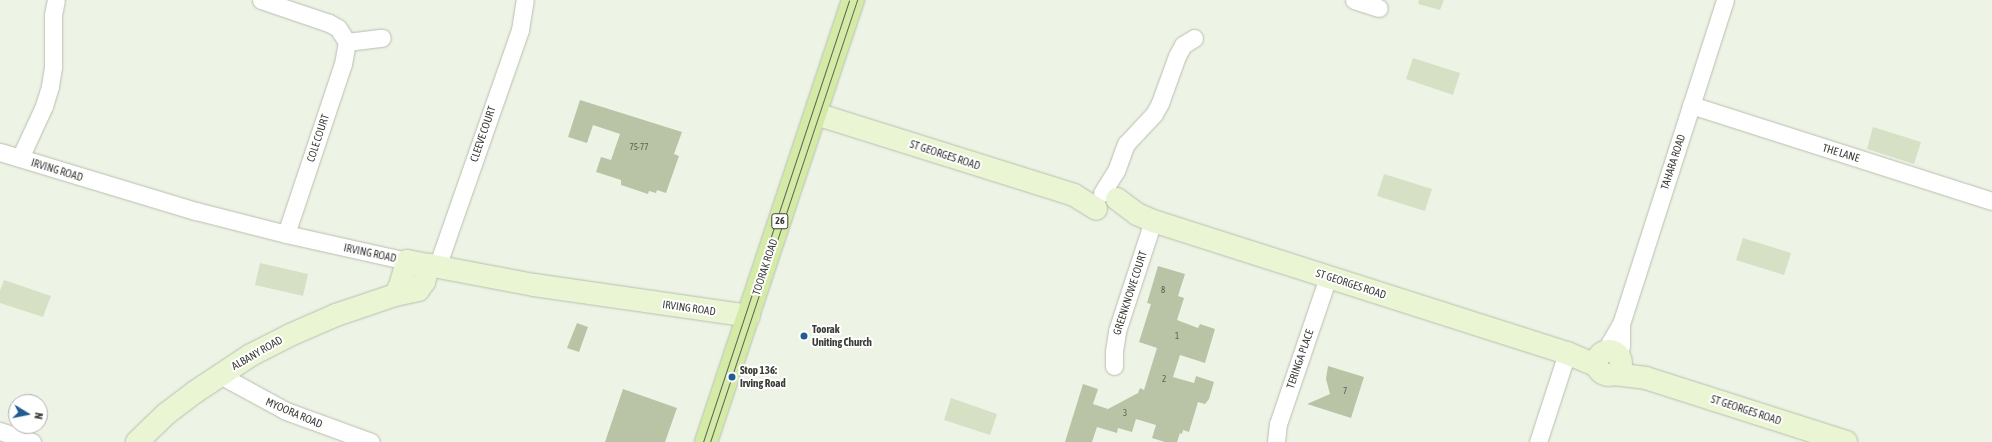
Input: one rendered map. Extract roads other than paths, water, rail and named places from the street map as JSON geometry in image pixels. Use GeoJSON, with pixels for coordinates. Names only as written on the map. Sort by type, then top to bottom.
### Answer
{"type":"FeatureCollection","features":[{"type":"Feature","properties":{"kind":"main road","name":"TOORAK ROAD"},"geometry":{"type":"LineString","coordinates":[[706,442],[853,0]]}},
{"type":"Feature","properties":{"kind":"street"},"geometry":{"type":"LineString","coordinates":[[20,158],[44,106],[50,86],[53,67],[52,30],[56,0]]}},
{"type":"Feature","properties":{"kind":"street"},"geometry":{"type":"LineString","coordinates":[[261,0],[329,23],[338,28],[347,42],[382,38]]}},
{"type":"Feature","properties":{"kind":"street","name":"CLEEVE COURT"},"geometry":{"type":"LineString","coordinates":[[433,266],[520,30],[524,0]]}},
{"type":"Feature","properties":{"kind":"street"},"geometry":{"type":"LineString","coordinates":[[1354,0],[1379,8]]}},
{"type":"Feature","properties":{"kind":"street","name":"TAHARA ROAD"},"geometry":{"type":"LineString","coordinates":[[1609,361],[1725,0]]}},
{"type":"Feature","properties":{"kind":"street"},"geometry":{"type":"LineString","coordinates":[[1107,201],[1126,144],[1154,114],[1160,104],[1177,56],[1183,45],[1194,38]]}},
{"type":"Feature","properties":{"kind":"street","name":"COLE COURT"},"geometry":{"type":"LineString","coordinates":[[286,234],[343,64],[347,42]]}},
{"type":"Feature","properties":{"kind":"street","name":"THE LANE"},"geometry":{"type":"LineString","coordinates":[[1691,105],[1992,201]]}},
{"type":"Feature","properties":{"kind":"street","name":"ST GEORGES ROAD"},"geometry":{"type":"LineString","coordinates":[[816,114],[1074,195],[1107,201],[1145,218],[1567,353],[1609,361],[1646,378],[1846,442]]}},
{"type":"Feature","properties":{"kind":"street","name":"IRVING ROAD"},"geometry":{"type":"LineString","coordinates":[[0,152],[147,197],[286,234],[407,261],[609,297],[749,316]]}},
{"type":"Feature","properties":{"kind":"street","name":"GREENKNOWE COURT"},"geometry":{"type":"LineString","coordinates":[[1114,366],[1114,351],[1117,331],[1145,218]]}},
{"type":"Feature","properties":{"kind":"street"},"geometry":{"type":"LineString","coordinates":[[395,295],[402,280],[407,261]]}},
{"type":"Feature","properties":{"kind":"street","name":"ALBANY ROAD"},"geometry":{"type":"LineString","coordinates":[[137,442],[166,414],[195,392],[251,356],[290,335],[353,308],[395,295],[418,290],[433,266]]}},
{"type":"Feature","properties":{"kind":"street","name":"TERINGA PLACE"},"geometry":{"type":"LineString","coordinates":[[1276,442],[1278,424],[1328,277]]}},
{"type":"Feature","properties":{"kind":"street"},"geometry":{"type":"LineString","coordinates":[[1538,442],[1567,353]]}},
{"type":"Feature","properties":{"kind":"street","name":"MYOORA ROAD"},"geometry":{"type":"LineString","coordinates":[[220,375],[286,411],[371,442]]}},
{"type":"Feature","properties":{"kind":"street"},"geometry":{"type":"LineString","coordinates":[[0,431],[32,442]]}},
{"type":"Feature","properties":{"kind":"tram line"},"geometry":{"type":"LineString","coordinates":[[703,442],[849,0]]}},
{"type":"Feature","properties":{"kind":"tram line"},"geometry":{"type":"LineString","coordinates":[[710,442],[857,0]]}},
{"type":"Feature","properties":{"kind":"place","name":"Toorak Uniting Church"},"geometry":{"type":"Point","coordinates":[804,336]}},
{"type":"Feature","properties":{"kind":"place","name":"Stop 136: Irving Road"},"geometry":{"type":"Point","coordinates":[732,377]}}]}
